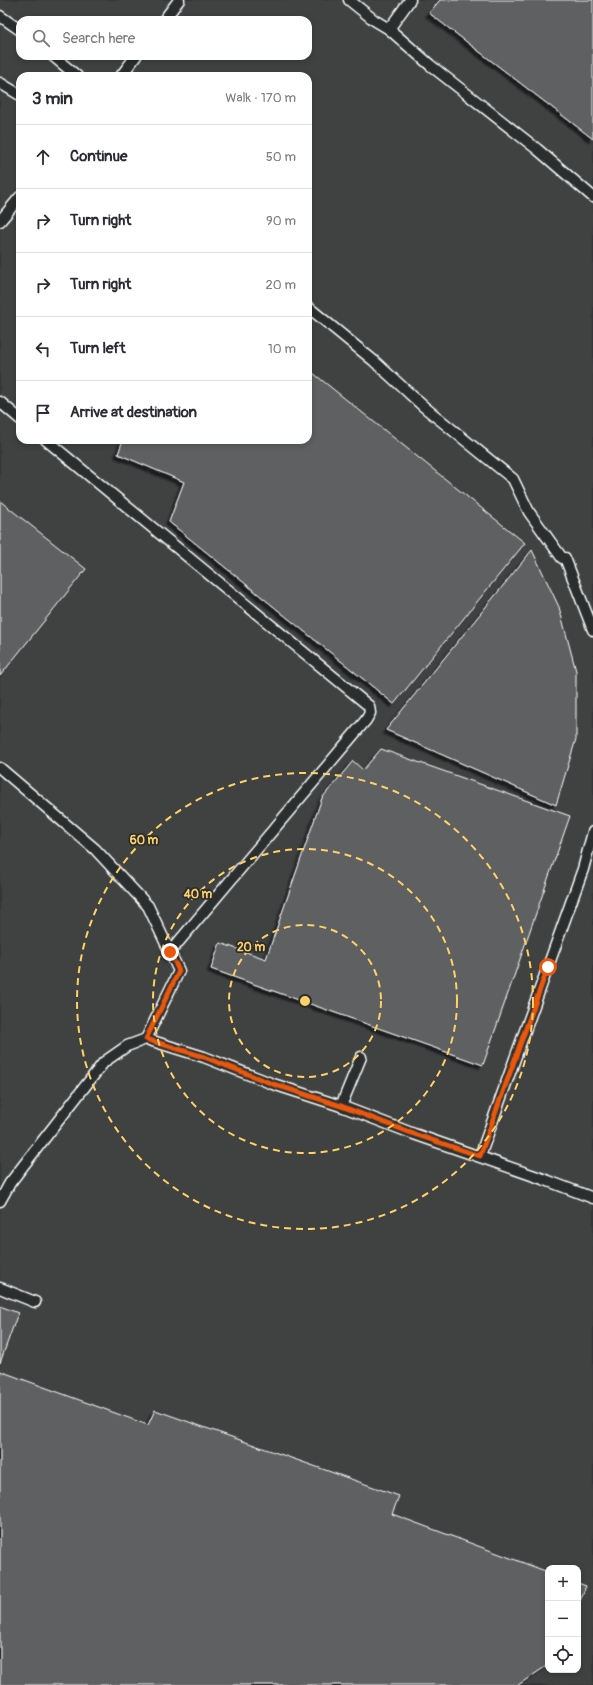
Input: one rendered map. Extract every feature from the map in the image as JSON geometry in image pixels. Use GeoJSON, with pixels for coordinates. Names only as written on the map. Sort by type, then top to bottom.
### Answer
{"type":"FeatureCollection","features":[{"type":"Feature","properties":{"kind":"lane"},"geometry":{"type":"LineString","coordinates":[[167,16],[179,0]]}},
{"type":"Feature","properties":{"kind":"lane"},"geometry":{"type":"LineString","coordinates":[[350,0],[374,20],[389,29],[430,65],[537,149],[593,197]]}},
{"type":"Feature","properties":{"kind":"lane"},"geometry":{"type":"LineString","coordinates":[[389,29],[410,0]]}},
{"type":"Feature","properties":{"kind":"lane"},"geometry":{"type":"LineString","coordinates":[[0,16],[16,27]]}},
{"type":"Feature","properties":{"kind":"lane"},"geometry":{"type":"LineString","coordinates":[[59,60],[72,72]]}},
{"type":"Feature","properties":{"kind":"lane"},"geometry":{"type":"LineString","coordinates":[[124,72],[133,60]]}},
{"type":"Feature","properties":{"kind":"lane"},"geometry":{"type":"LineString","coordinates":[[0,83],[16,93]]}},
{"type":"Feature","properties":{"kind":"lane"},"geometry":{"type":"LineString","coordinates":[[0,221],[16,201]]}},
{"type":"Feature","properties":{"kind":"lane"},"geometry":{"type":"LineString","coordinates":[[312,310],[374,361],[423,406],[513,479],[529,512],[562,558],[565,558],[593,630]]}},
{"type":"Feature","properties":{"kind":"lane"},"geometry":{"type":"LineString","coordinates":[[0,402],[16,416]]}},
{"type":"Feature","properties":{"kind":"lane"},"geometry":{"type":"LineString","coordinates":[[51,444],[369,706],[370,713],[366,720],[170,952]]}},
{"type":"Feature","properties":{"kind":"lane"},"geometry":{"type":"LineString","coordinates":[[0,768],[95,849],[148,906],[179,971],[146,1039]]}},
{"type":"Feature","properties":{"kind":"lane"},"geometry":{"type":"LineString","coordinates":[[480,1156],[583,869],[593,832]]}},
{"type":"Feature","properties":{"kind":"lane"},"geometry":{"type":"LineString","coordinates":[[0,1201],[10,1183],[104,1062],[127,1046],[146,1039],[204,1057],[273,1084],[341,1106],[414,1134],[480,1156],[593,1198]]}},
{"type":"Feature","properties":{"kind":"lane"},"geometry":{"type":"LineString","coordinates":[[341,1106],[361,1057]]}},
{"type":"Feature","properties":{"kind":"lane"},"geometry":{"type":"LineString","coordinates":[[0,1288],[35,1302]]}},
{"type":"Feature","properties":{"kind":"shaded area"},"geometry":{"type":"Polygon","coordinates":[[[0,0],[593,0],[593,1685],[0,1685],[0,0]]]}},
{"type":"Feature","properties":{"kind":"building"},"geometry":{"type":"Polygon","coordinates":[[[440,0],[593,0],[593,139],[429,13],[440,0]]]}},
{"type":"Feature","properties":{"kind":"building"},"geometry":{"type":"Polygon","coordinates":[[[312,372],[525,543],[394,704],[169,522],[184,482],[118,454],[122,444],[312,444],[312,372]]]}},
{"type":"Feature","properties":{"kind":"building"},"geometry":{"type":"Polygon","coordinates":[[[0,501],[86,569],[0,676],[0,501]]]}},
{"type":"Feature","properties":{"kind":"building"},"geometry":{"type":"Polygon","coordinates":[[[532,550],[559,607],[576,671],[576,739],[556,805],[386,730],[532,550]]]}},
{"type":"Feature","properties":{"kind":"building"},"geometry":{"type":"Polygon","coordinates":[[[381,749],[570,816],[483,1065],[211,969],[220,943],[266,959],[322,798],[353,761],[363,770],[381,749]]]}},
{"type":"Feature","properties":{"kind":"building"},"geometry":{"type":"Polygon","coordinates":[[[0,1306],[18,1313],[0,1363],[0,1306]]]}},
{"type":"Feature","properties":{"kind":"building"},"geometry":{"type":"Polygon","coordinates":[[[0,1371],[148,1425],[155,1410],[399,1496],[392,1514],[545,1571],[545,1667],[518,1685],[0,1685],[0,1371]]]}},
{"type":"Feature","properties":{"kind":"building"},"geometry":{"type":"Polygon","coordinates":[[[581,1584],[586,1586],[581,1598],[581,1584]]]}},
{"type":"Feature","properties":{"kind":"route"},"geometry":{"type":"LineString","coordinates":[[170,952],[179,971],[146,1039],[204,1057],[273,1084],[341,1106],[414,1134],[480,1156],[548,967]]}}]}
